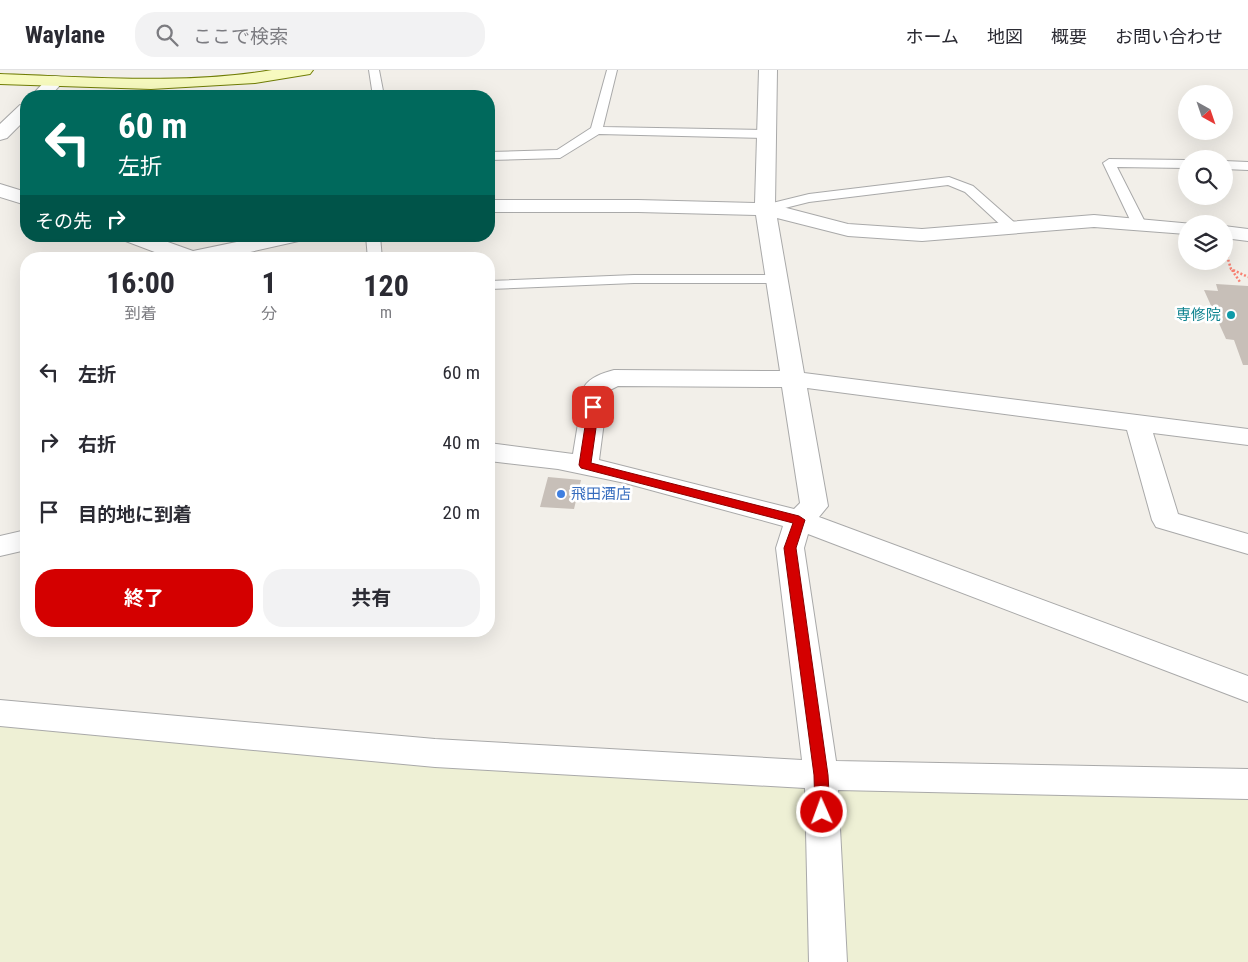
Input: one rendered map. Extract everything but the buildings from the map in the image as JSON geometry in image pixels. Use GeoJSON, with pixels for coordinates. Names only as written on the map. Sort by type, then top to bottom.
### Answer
{"type":"FeatureCollection","features":[{"type":"Feature","properties":{"kind":"main road"},"geometry":{"type":"LineString","coordinates":[[0,79],[151,84],[255,78],[304,70]]}},
{"type":"Feature","properties":{"kind":"street"},"geometry":{"type":"LineString","coordinates":[[768,70],[765,209],[814,506],[799,520],[790,548],[821,775],[828,962]]}},
{"type":"Feature","properties":{"kind":"street"},"geometry":{"type":"LineString","coordinates":[[46,90],[56,81]]}},
{"type":"Feature","properties":{"kind":"street"},"geometry":{"type":"LineString","coordinates":[[0,134],[20,115]]}},
{"type":"Feature","properties":{"kind":"street"},"geometry":{"type":"LineString","coordinates":[[0,190],[20,198]]}},
{"type":"Feature","properties":{"kind":"street"},"geometry":{"type":"LineString","coordinates":[[495,206],[638,206],[765,209],[848,230],[922,235],[1010,226],[1094,221],[1178,227]]}},
{"type":"Feature","properties":{"kind":"street"},"geometry":{"type":"LineString","coordinates":[[1233,233],[1248,235]]}},
{"type":"Feature","properties":{"kind":"street"},"geometry":{"type":"LineString","coordinates":[[147,242],[176,252]]}},
{"type":"Feature","properties":{"kind":"street"},"geometry":{"type":"LineString","coordinates":[[221,252],[268,242]]}},
{"type":"Feature","properties":{"kind":"street"},"geometry":{"type":"LineString","coordinates":[[585,465],[596,387],[614,378],[793,380],[1248,437]]}},
{"type":"Feature","properties":{"kind":"street"},"geometry":{"type":"LineString","coordinates":[[1137,422],[1166,520],[1248,544]]}},
{"type":"Feature","properties":{"kind":"street"},"geometry":{"type":"LineString","coordinates":[[495,453],[585,465],[799,520],[1248,689]]}},
{"type":"Feature","properties":{"kind":"street"},"geometry":{"type":"LineString","coordinates":[[0,546],[20,541]]}},
{"type":"Feature","properties":{"kind":"street"},"geometry":{"type":"LineString","coordinates":[[0,713],[435,753],[821,775],[1248,784]]}},
{"type":"Feature","properties":{"kind":"lane"},"geometry":{"type":"LineString","coordinates":[[374,70],[378,90]]}},
{"type":"Feature","properties":{"kind":"lane"},"geometry":{"type":"LineString","coordinates":[[596,130],[612,70]]}},
{"type":"Feature","properties":{"kind":"lane"},"geometry":{"type":"LineString","coordinates":[[495,156],[560,154],[596,130],[766,134]]}},
{"type":"Feature","properties":{"kind":"lane"},"geometry":{"type":"LineString","coordinates":[[1139,224],[1109,163],[1178,164]]}},
{"type":"Feature","properties":{"kind":"lane"},"geometry":{"type":"LineString","coordinates":[[1233,165],[1248,166]]}},
{"type":"Feature","properties":{"kind":"lane"},"geometry":{"type":"LineString","coordinates":[[765,209],[809,198],[950,181],[969,189],[1010,226]]}},
{"type":"Feature","properties":{"kind":"lane"},"geometry":{"type":"LineString","coordinates":[[495,285],[634,279],[776,279]]}},
{"type":"Feature","properties":{"kind":"path"},"geometry":{"type":"LineString","coordinates":[[1232,270],[1240,282]]}},
{"type":"Feature","properties":{"kind":"path"},"geometry":{"type":"LineString","coordinates":[[1233,270],[1248,277]]}},
{"type":"Feature","properties":{"kind":"green space"},"geometry":{"type":"Polygon","coordinates":[[[0,713],[1248,788],[1248,962],[0,962],[0,713]]]}},
{"type":"Feature","properties":{"kind":"place","name":"専修院"},"geometry":{"type":"Point","coordinates":[1231,315]}},
{"type":"Feature","properties":{"kind":"place","name":"飛田酒店"},"geometry":{"type":"Point","coordinates":[561,494]}},
{"type":"Feature","properties":{"kind":"route"},"geometry":{"type":"LineString","coordinates":[[593,407],[585,465],[799,520],[790,548],[821,775],[822,812]]}}]}
